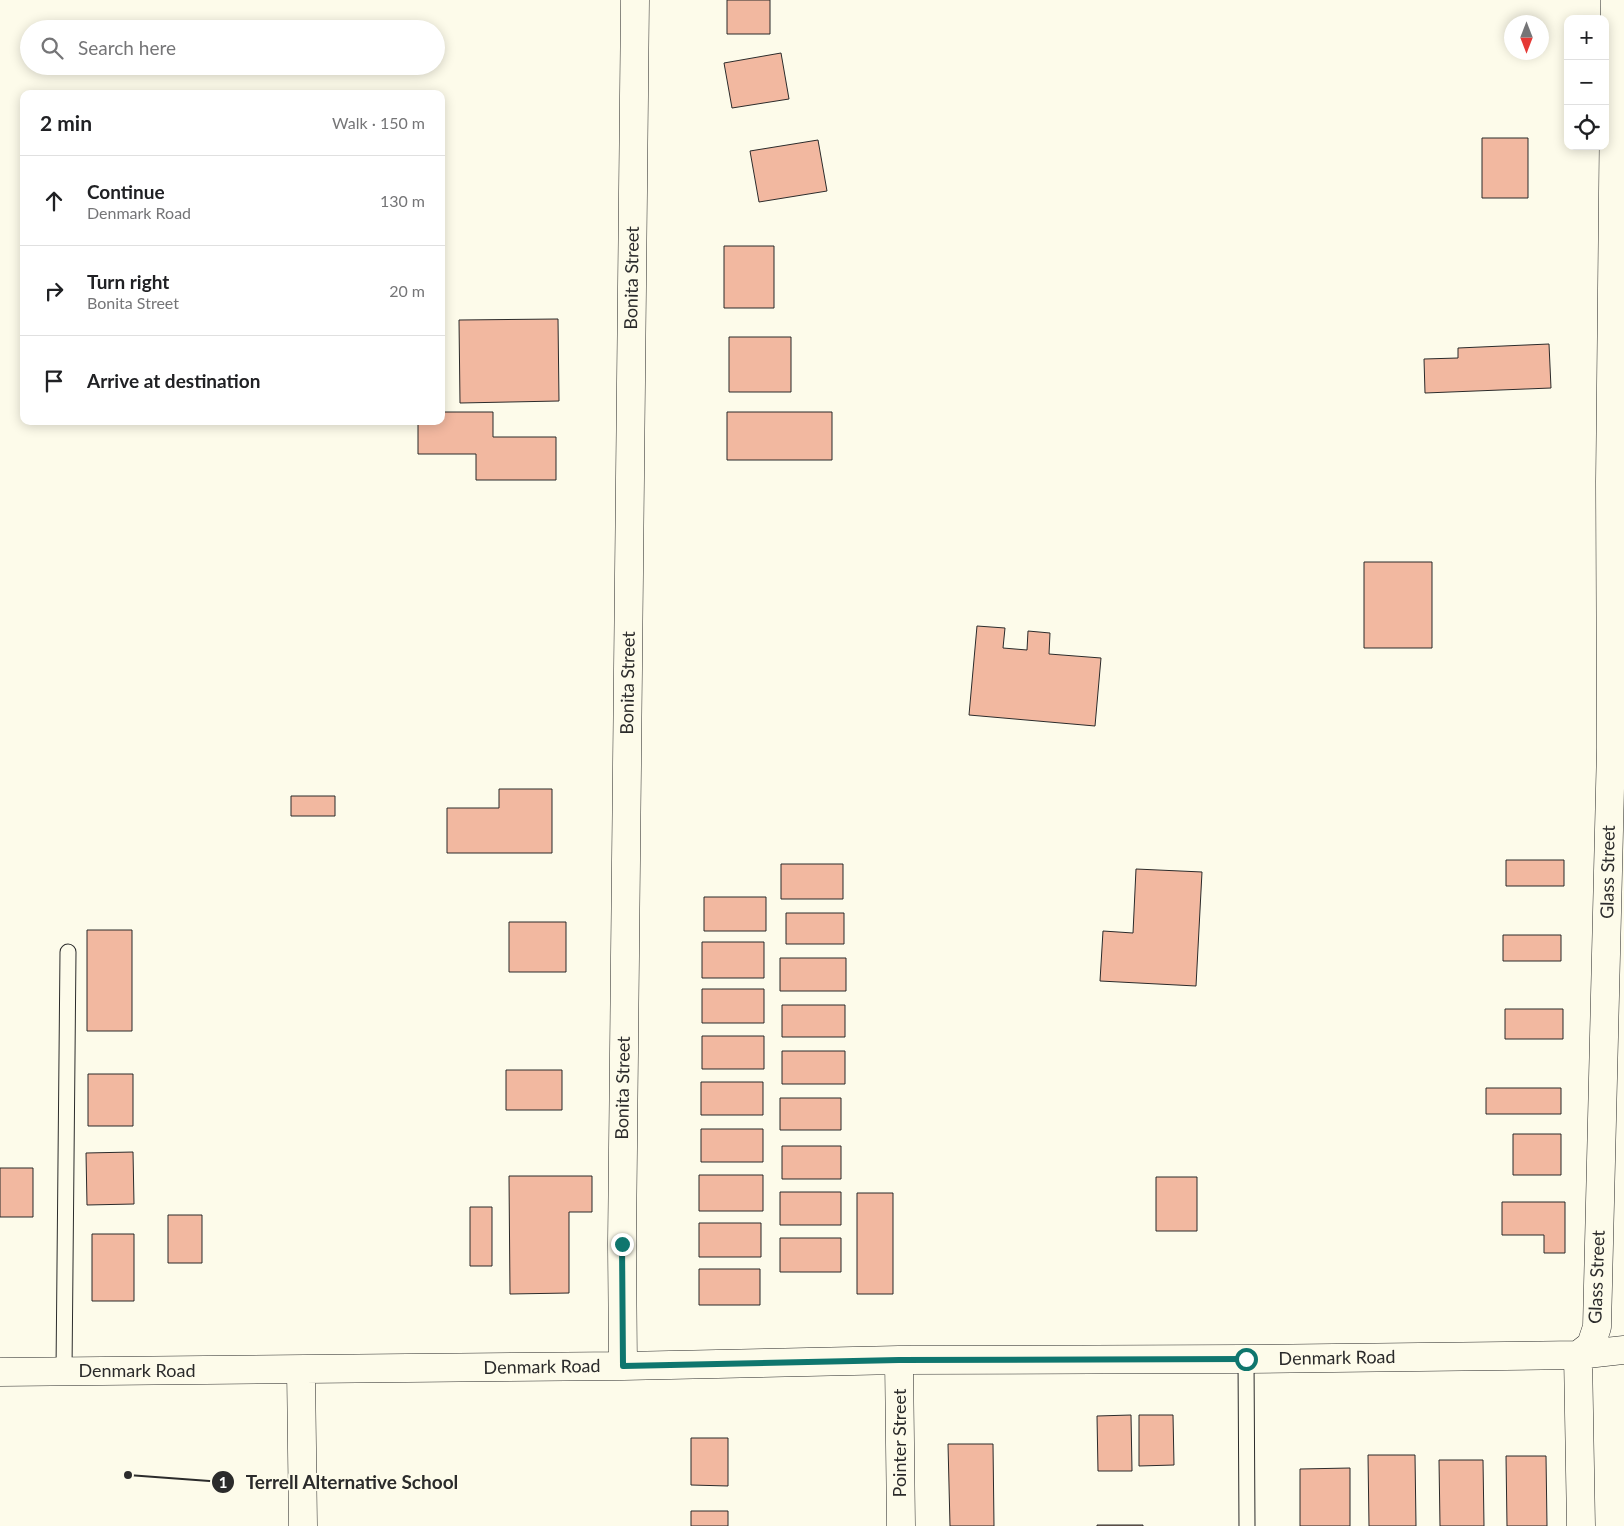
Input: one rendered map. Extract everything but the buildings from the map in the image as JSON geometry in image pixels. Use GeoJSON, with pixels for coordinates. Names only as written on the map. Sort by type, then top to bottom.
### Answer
{"type":"FeatureCollection","features":[{"type":"Feature","properties":{"kind":"street","name":"Bonita Street"},"geometry":{"type":"LineString","coordinates":[[623,1366],[622,1244],[635,0]]}},
{"type":"Feature","properties":{"kind":"street","name":"Glass Street"},"geometry":{"type":"LineString","coordinates":[[1578,1355],[1591,1345],[1597,1327],[1617,748],[1618,652],[1610,482],[1615,0]]}},
{"type":"Feature","properties":{"kind":"street","name":"Denmark Road"},"geometry":{"type":"LineString","coordinates":[[0,1372],[623,1366],[899,1360],[1246,1359],[1578,1355],[1624,1350]]}},
{"type":"Feature","properties":{"kind":"street"},"geometry":{"type":"LineString","coordinates":[[1578,1355],[1581,1526]]}},
{"type":"Feature","properties":{"kind":"street","name":"Pointer Street"},"geometry":{"type":"LineString","coordinates":[[899,1360],[900,1526]]}},
{"type":"Feature","properties":{"kind":"street"},"geometry":{"type":"LineString","coordinates":[[301,1370],[303,1526]]}},
{"type":"Feature","properties":{"kind":"lane"},"geometry":{"type":"LineString","coordinates":[[64,1371],[68,952]]}},
{"type":"Feature","properties":{"kind":"lane"},"geometry":{"type":"LineString","coordinates":[[1246,1359],[1247,1526]]}},
{"type":"Feature","properties":{"kind":"place","name":"Terrell Alternative School"},"geometry":{"type":"Point","coordinates":[128,1475]}},
{"type":"Feature","properties":{"kind":"route"},"geometry":{"type":"LineString","coordinates":[[622,1244],[623,1366],[899,1360],[1246,1359]]}}]}
